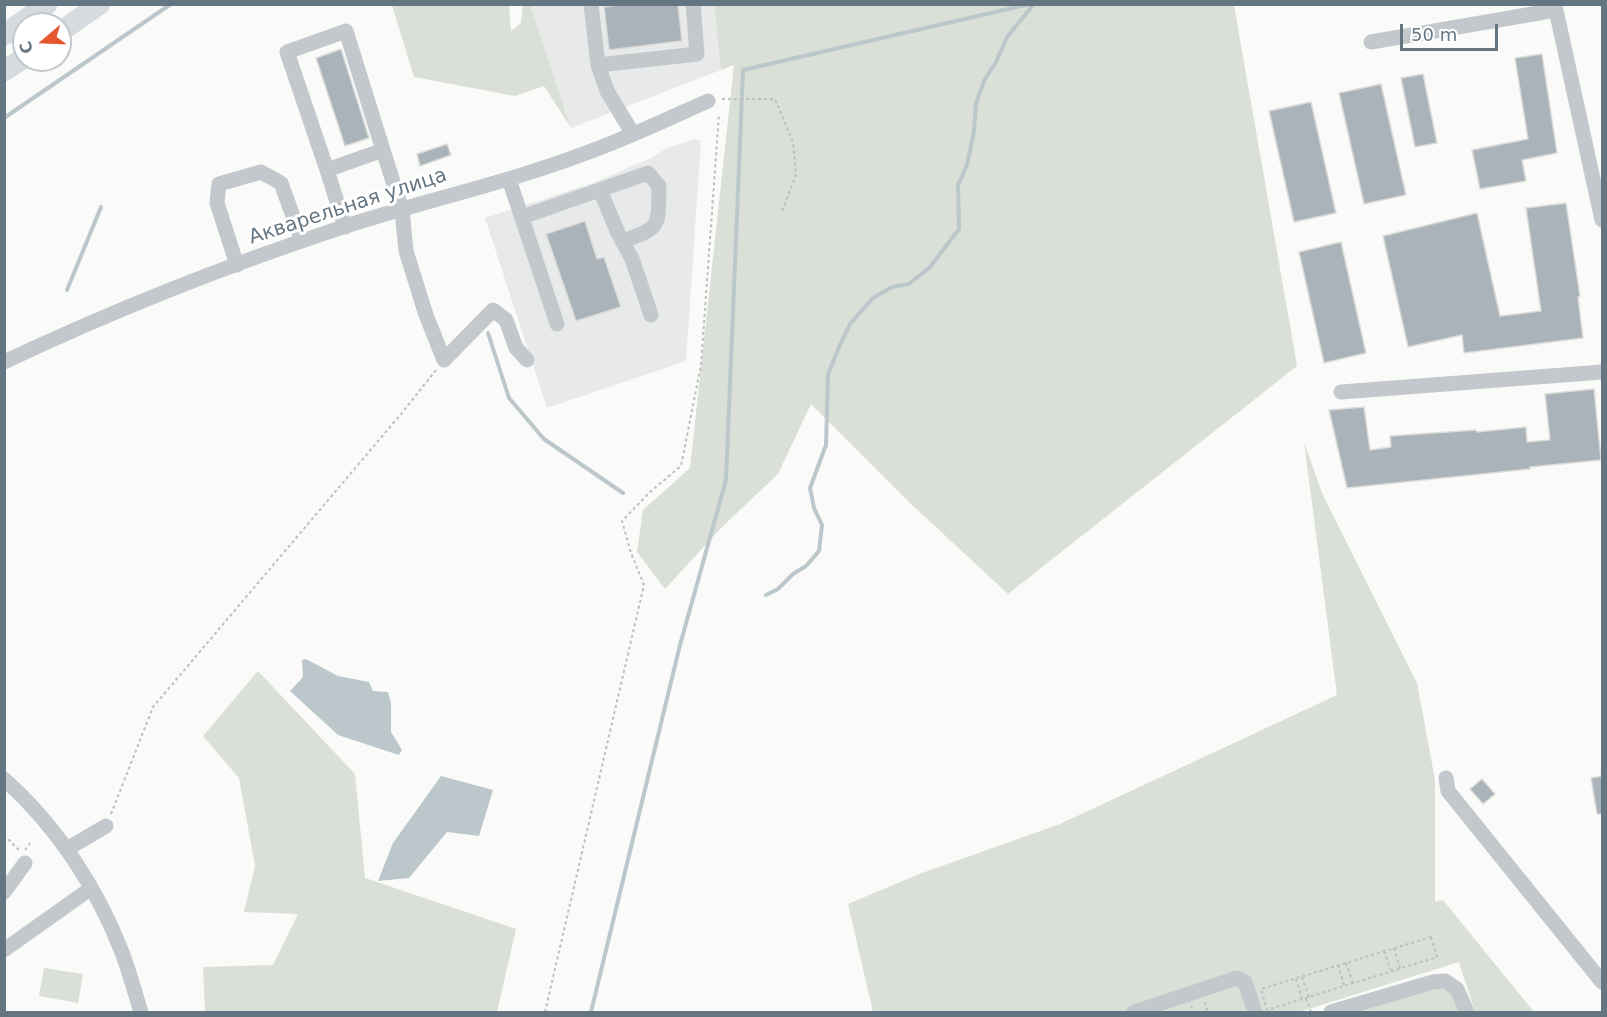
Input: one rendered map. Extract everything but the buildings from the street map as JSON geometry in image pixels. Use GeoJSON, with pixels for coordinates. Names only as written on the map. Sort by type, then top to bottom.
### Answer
{"type":"FeatureCollection","features":[{"type":"Feature","properties":{"kind":"highway"},"geometry":{"type":"LineString","coordinates":[[4,35],[47,4]]}},
{"type":"Feature","properties":{"kind":"highway"},"geometry":{"type":"LineString","coordinates":[[72,24],[100,4]]}},
{"type":"Feature","properties":{"kind":"street"},"geometry":{"type":"LineString","coordinates":[[591,4],[598,65],[607,91],[633,134]]}},
{"type":"Feature","properties":{"kind":"street"},"geometry":{"type":"LineString","coordinates":[[598,65],[697,54],[693,4]]}},
{"type":"Feature","properties":{"kind":"street"},"geometry":{"type":"LineString","coordinates":[[1371,42],[1556,10],[1602,220]]}},
{"type":"Feature","properties":{"kind":"street"},"geometry":{"type":"LineString","coordinates":[[345,227],[287,52],[346,31],[402,210],[406,251],[426,315],[444,360],[493,310],[506,320],[516,348],[527,360]]}},
{"type":"Feature","properties":{"kind":"street","name":"Акварельная улица"},"geometry":{"type":"LineString","coordinates":[[4,362],[72,330],[237,265],[345,227],[509,179],[587,153],[708,101]]}},
{"type":"Feature","properties":{"kind":"street"},"geometry":{"type":"LineString","coordinates":[[327,170],[383,150]]}},
{"type":"Feature","properties":{"kind":"street"},"geometry":{"type":"LineString","coordinates":[[237,265],[217,203],[219,184],[261,172],[281,183],[302,241]]}},
{"type":"Feature","properties":{"kind":"street"},"geometry":{"type":"LineString","coordinates":[[522,217],[648,173],[659,186],[658,222],[649,233],[622,241]]}},
{"type":"Feature","properties":{"kind":"street"},"geometry":{"type":"LineString","coordinates":[[509,179],[557,324]]}},
{"type":"Feature","properties":{"kind":"street"},"geometry":{"type":"LineString","coordinates":[[600,190],[632,259],[651,315]]}},
{"type":"Feature","properties":{"kind":"street"},"geometry":{"type":"LineString","coordinates":[[1341,392],[1602,372]]}},
{"type":"Feature","properties":{"kind":"street"},"geometry":{"type":"LineString","coordinates":[[1446,778],[1448,791],[1602,982]]}},
{"type":"Feature","properties":{"kind":"street"},"geometry":{"type":"LineString","coordinates":[[4,779],[51,828],[67,849],[104,912],[123,955],[141,1012]]}},
{"type":"Feature","properties":{"kind":"street"},"geometry":{"type":"LineString","coordinates":[[67,849],[106,826]]}},
{"type":"Feature","properties":{"kind":"street"},"geometry":{"type":"LineString","coordinates":[[4,892],[25,863]]}},
{"type":"Feature","properties":{"kind":"street"},"geometry":{"type":"LineString","coordinates":[[5,950],[90,889]]}},
{"type":"Feature","properties":{"kind":"street"},"geometry":{"type":"LineString","coordinates":[[1134,1012],[1237,978],[1245,982],[1255,1012]]}},
{"type":"Feature","properties":{"kind":"street"},"geometry":{"type":"LineString","coordinates":[[1331,1012],[1433,982],[1445,981],[1457,989],[1467,1012]]}},
{"type":"Feature","properties":{"kind":"path"},"geometry":{"type":"LineString","coordinates":[[708,101],[775,99],[793,142],[796,175],[782,211]]}},
{"type":"Feature","properties":{"kind":"path"},"geometry":{"type":"LineString","coordinates":[[545,1012],[644,585],[631,553],[622,521],[651,491],[681,466],[701,365],[719,114]]}},
{"type":"Feature","properties":{"kind":"path"},"geometry":{"type":"LineString","coordinates":[[106,826],[153,707],[444,360]]}},
{"type":"Feature","properties":{"kind":"path"},"geometry":{"type":"LineString","coordinates":[[1431,936],[1437,957],[1267,1010],[1261,989],[1394,948],[1431,936]]}},
{"type":"Feature","properties":{"kind":"path"},"geometry":{"type":"LineString","coordinates":[[1394,948],[1400,968]]}},
{"type":"Feature","properties":{"kind":"path"},"geometry":{"type":"LineString","coordinates":[[1384,951],[1390,971]]}},
{"type":"Feature","properties":{"kind":"path"},"geometry":{"type":"LineString","coordinates":[[1346,963],[1353,983]]}},
{"type":"Feature","properties":{"kind":"path"},"geometry":{"type":"LineString","coordinates":[[1338,965],[1344,986]]}},
{"type":"Feature","properties":{"kind":"path"},"geometry":{"type":"LineString","coordinates":[[1302,976],[1306,998]]}},
{"type":"Feature","properties":{"kind":"path"},"geometry":{"type":"LineString","coordinates":[[1296,978],[1311,1012]]}},
{"type":"Feature","properties":{"kind":"shaded area"},"geometry":{"type":"Polygon","coordinates":[[[538,4],[714,5],[721,70],[571,128],[531,7],[538,4]]]}},
{"type":"Feature","properties":{"kind":"shaded area"},"geometry":{"type":"Polygon","coordinates":[[[392,5],[509,5],[511,31],[521,23],[523,5],[538,5],[531,7],[571,128],[544,86],[515,96],[414,77],[392,5]]]}},
{"type":"Feature","properties":{"kind":"shaded area"},"geometry":{"type":"Polygon","coordinates":[[[714,5],[1234,5],[1297,366],[1008,594],[909,502],[811,404],[778,474],[722,527],[665,589],[637,552],[643,510],[690,468],[734,65],[721,70],[714,5]]]}},
{"type":"Feature","properties":{"kind":"shaded area"},"geometry":{"type":"Polygon","coordinates":[[[695,139],[701,141],[686,361],[547,408],[485,218],[593,183],[651,158],[667,148],[695,139]]]}},
{"type":"Feature","properties":{"kind":"shaded area"},"geometry":{"type":"Polygon","coordinates":[[[1304,442],[1322,493],[1417,683],[1435,780],[1435,902],[1443,900],[1534,1012],[1475,1012],[1459,962],[1299,1012],[873,1012],[848,904],[922,873],[1060,824],[1337,695],[1304,442]]]}},
{"type":"Feature","properties":{"kind":"shaded area"},"geometry":{"type":"Polygon","coordinates":[[[306,659],[338,676],[369,682],[373,691],[388,692],[391,703],[391,732],[402,750],[399,755],[338,735],[290,691],[303,677],[302,660],[306,659]]]}},
{"type":"Feature","properties":{"kind":"shaded area"},"geometry":{"type":"Polygon","coordinates":[[[258,671],[355,774],[365,878],[516,929],[497,1012],[205,1012],[203,967],[273,965],[298,914],[244,912],[255,866],[239,778],[203,736],[258,671]]]}},
{"type":"Feature","properties":{"kind":"shaded area"},"geometry":{"type":"Polygon","coordinates":[[[441,776],[493,790],[479,836],[447,832],[409,878],[378,881],[393,843],[441,776]]]}},
{"type":"Feature","properties":{"kind":"shaded area"},"geometry":{"type":"Polygon","coordinates":[[[44,968],[83,974],[78,1003],[39,996],[44,968]]]}},
{"type":"Feature","properties":{"kind":"shaded area"},"geometry":{"type":"Polygon","coordinates":[[[1443,987],[1451,993],[1461,1012],[1349,1012],[1443,987]]]}},
{"type":"Feature","properties":{"kind":"waterway"},"geometry":{"type":"LineString","coordinates":[[4,118],[171,4]]}},
{"type":"Feature","properties":{"kind":"waterway"},"geometry":{"type":"LineString","coordinates":[[591,1012],[680,645],[726,480],[743,70],[1030,4]]}},
{"type":"Feature","properties":{"kind":"waterway"},"geometry":{"type":"LineString","coordinates":[[766,595],[778,589],[793,574],[806,566],[819,551],[822,525],[814,508],[810,488],[826,445],[828,374],[839,347],[850,324],[873,298],[892,287],[909,284],[930,267],[959,229],[958,185],[967,165],[974,131],[976,103],[985,79],[996,62],[1007,37],[1034,4]]}},
{"type":"Feature","properties":{"kind":"waterway"},"geometry":{"type":"LineString","coordinates":[[67,290],[101,207]]}},
{"type":"Feature","properties":{"kind":"waterway"},"geometry":{"type":"LineString","coordinates":[[488,333],[509,398],[544,439],[623,493]]}}]}
